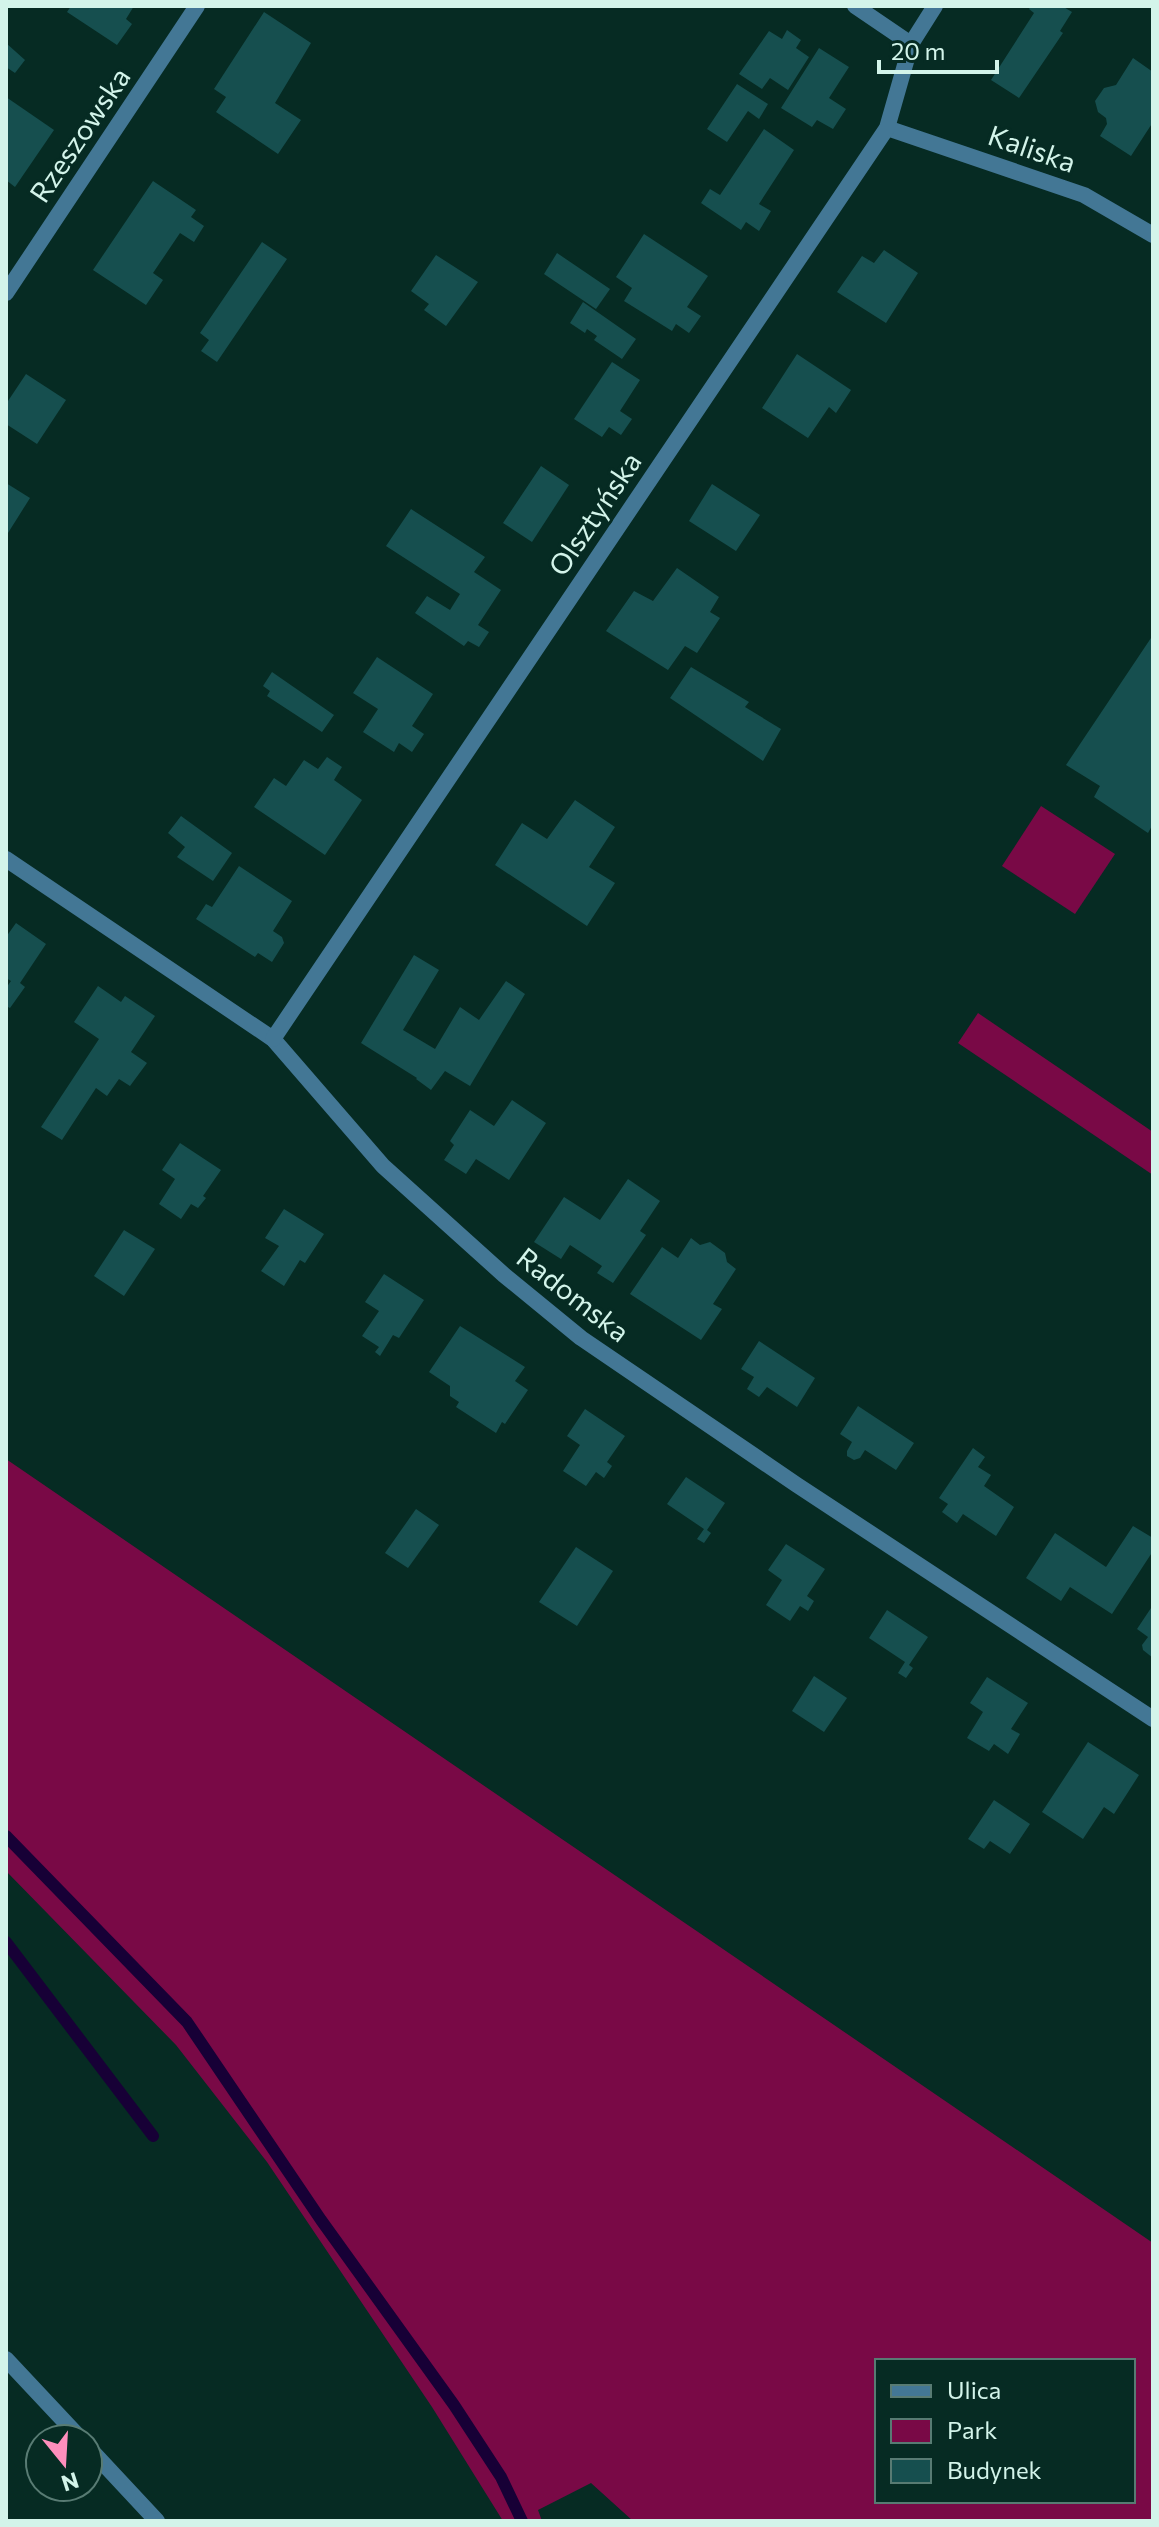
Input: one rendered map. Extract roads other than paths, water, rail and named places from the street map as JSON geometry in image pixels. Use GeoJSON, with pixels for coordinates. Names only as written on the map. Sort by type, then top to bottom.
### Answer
{"type":"FeatureCollection","features":[{"type":"Feature","properties":{"kind":"street","name":"Rzeszowska"},"geometry":{"type":"LineString","coordinates":[[6,293],[197,6]]}},
{"type":"Feature","properties":{"kind":"street"},"geometry":{"type":"LineString","coordinates":[[855,6],[911,44]]}},
{"type":"Feature","properties":{"kind":"street","name":"Olsztyńska"},"geometry":{"type":"LineString","coordinates":[[273,1039],[887,128],[911,44],[935,6]]}},
{"type":"Feature","properties":{"kind":"street","name":"Kaliska"},"geometry":{"type":"LineString","coordinates":[[887,128],[1084,195],[1153,235]]}},
{"type":"Feature","properties":{"kind":"street","name":"Radomska"},"geometry":{"type":"LineString","coordinates":[[6,859],[273,1039],[383,1166],[504,1275],[581,1338],[797,1485],[1153,1719]]}},
{"type":"Feature","properties":{"kind":"street"},"geometry":{"type":"LineString","coordinates":[[6,2359],[66,2423]]}},
{"type":"Feature","properties":{"kind":"street"},"geometry":{"type":"LineString","coordinates":[[104,2464],[157,2521]]}},
{"type":"Feature","properties":{"kind":"waterway"},"geometry":{"type":"LineString","coordinates":[[6,1836],[187,2022],[321,2220],[454,2405],[501,2477],[522,2521]]}},
{"type":"Feature","properties":{"kind":"waterway"},"geometry":{"type":"LineString","coordinates":[[6,1942],[153,2136]]}}]}
